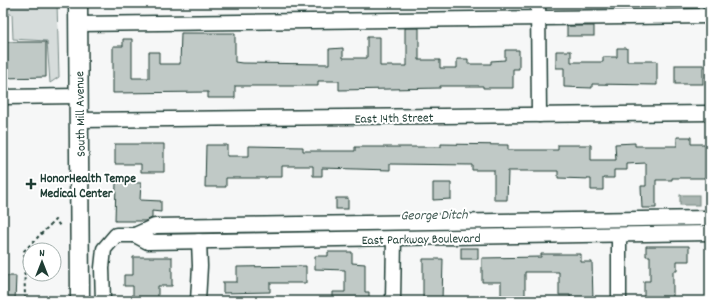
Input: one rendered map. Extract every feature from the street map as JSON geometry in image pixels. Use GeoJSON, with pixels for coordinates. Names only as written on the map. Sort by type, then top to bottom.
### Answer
{"type":"FeatureCollection","features":[{"type":"Feature","properties":{"kind":"main road","name":"South Mill Avenue"},"geometry":{"type":"LineString","coordinates":[[78,3],[80,300]]}},
{"type":"Feature","properties":{"kind":"street"},"geometry":{"type":"LineString","coordinates":[[538,3],[539,115]]}},
{"type":"Feature","properties":{"kind":"street"},"geometry":{"type":"LineString","coordinates":[[78,24],[710,16]]}},
{"type":"Feature","properties":{"kind":"street"},"geometry":{"type":"LineString","coordinates":[[3,97],[78,96]]}},
{"type":"Feature","properties":{"kind":"street","name":"East 14th Street"},"geometry":{"type":"LineString","coordinates":[[79,120],[710,114]]}},
{"type":"Feature","properties":{"kind":"street","name":"East Parkway Boulevard"},"geometry":{"type":"LineString","coordinates":[[103,301],[102,268],[104,249],[116,235],[135,235],[155,226],[710,218]]}},
{"type":"Feature","properties":{"kind":"street","name":"East Parkway Boulevard"},"geometry":{"type":"LineString","coordinates":[[135,235],[148,242],[619,236],[710,233]]}},
{"type":"Feature","properties":{"kind":"street"},"geometry":{"type":"LineString","coordinates":[[619,236],[619,301]]}},
{"type":"Feature","properties":{"kind":"street"},"geometry":{"type":"LineString","coordinates":[[394,239],[394,301]]}},
{"type":"Feature","properties":{"kind":"street"},"geometry":{"type":"LineString","coordinates":[[198,301],[200,266],[199,241]]}},
{"type":"Feature","properties":{"kind":"path"},"geometry":{"type":"LineString","coordinates":[[34,301],[34,299],[25,299],[24,251],[55,220],[61,227]]}},
{"type":"Feature","properties":{"kind":"shaded area"},"geometry":{"type":"Polygon","coordinates":[[[3,3],[57,3],[59,77],[50,83],[47,41],[13,39],[12,14],[3,14],[3,3]]]}},
{"type":"Feature","properties":{"kind":"shaded area"},"geometry":{"type":"Polygon","coordinates":[[[680,195],[699,195],[699,205],[680,205],[680,195]]]}},
{"type":"Feature","properties":{"kind":"building"},"geometry":{"type":"Polygon","coordinates":[[[567,26],[594,26],[594,36],[567,36],[567,26]]]}},
{"type":"Feature","properties":{"kind":"building"},"geometry":{"type":"Polygon","coordinates":[[[405,28],[419,28],[419,60],[440,60],[440,68],[457,68],[457,59],[468,59],[468,64],[491,64],[491,61],[505,60],[505,50],[519,50],[519,69],[513,69],[513,88],[440,86],[440,88],[339,90],[339,81],[318,81],[318,86],[235,86],[235,98],[208,98],[208,92],[113,93],[113,46],[123,46],[123,39],[132,39],[132,78],[149,78],[149,52],[159,52],[159,64],[180,64],[181,33],[235,33],[235,62],[242,63],[329,64],[329,49],[343,48],[343,58],[367,58],[367,37],[380,37],[380,66],[407,66],[405,28]]]}},
{"type":"Feature","properties":{"kind":"building"},"geometry":{"type":"Polygon","coordinates":[[[3,42],[46,42],[46,77],[4,78],[3,42]]]}},
{"type":"Feature","properties":{"kind":"building"},"geometry":{"type":"Polygon","coordinates":[[[617,48],[627,48],[627,61],[657,61],[657,85],[592,84],[592,88],[564,87],[564,68],[556,68],[556,51],[571,51],[571,62],[603,62],[603,57],[617,57],[617,48]]]}},
{"type":"Feature","properties":{"kind":"building"},"geometry":{"type":"Polygon","coordinates":[[[675,65],[703,65],[703,84],[675,84],[675,65]]]}},
{"type":"Feature","properties":{"kind":"building"},"geometry":{"type":"Polygon","coordinates":[[[677,137],[691,137],[691,144],[707,144],[706,178],[672,178],[672,180],[656,180],[656,208],[642,208],[641,186],[646,186],[646,163],[627,164],[627,170],[614,170],[614,178],[603,178],[603,190],[591,190],[591,179],[558,178],[558,171],[508,171],[507,200],[494,200],[494,170],[472,170],[472,165],[390,164],[390,170],[322,168],[322,176],[313,176],[313,166],[282,166],[282,177],[226,178],[226,187],[205,187],[206,145],[227,145],[227,156],[249,156],[249,146],[303,147],[303,151],[355,151],[355,147],[441,147],[441,144],[508,145],[508,150],[558,150],[558,145],[591,145],[591,160],[616,160],[615,144],[635,143],[635,146],[677,146],[677,137]]]}},
{"type":"Feature","properties":{"kind":"building"},"geometry":{"type":"Polygon","coordinates":[[[115,144],[164,144],[164,172],[141,172],[141,164],[115,164],[115,144]]]}},
{"type":"Feature","properties":{"kind":"building"},"geometry":{"type":"Polygon","coordinates":[[[116,182],[141,183],[140,200],[161,201],[161,212],[152,211],[152,218],[145,221],[115,221],[116,182]]]}},
{"type":"Feature","properties":{"kind":"building"},"geometry":{"type":"Polygon","coordinates":[[[433,183],[451,183],[451,199],[433,200],[433,183]]]}},
{"type":"Feature","properties":{"kind":"building"},"geometry":{"type":"Polygon","coordinates":[[[336,198],[348,198],[348,209],[336,209],[336,198]]]}},
{"type":"Feature","properties":{"kind":"building"},"geometry":{"type":"Polygon","coordinates":[[[646,246],[689,246],[689,261],[677,261],[677,271],[673,271],[673,301],[644,301],[644,281],[650,281],[650,256],[646,256],[646,246]]]}},
{"type":"Feature","properties":{"kind":"building"},"geometry":{"type":"Polygon","coordinates":[[[461,248],[478,248],[478,259],[461,259],[461,248]]]}},
{"type":"Feature","properties":{"kind":"building"},"geometry":{"type":"Polygon","coordinates":[[[328,252],[352,252],[352,263],[365,264],[365,292],[369,292],[369,301],[333,301],[333,292],[345,292],[345,270],[315,269],[315,256],[328,256],[328,252]]]}},
{"type":"Feature","properties":{"kind":"building"},"geometry":{"type":"Polygon","coordinates":[[[541,254],[581,254],[581,262],[592,262],[593,301],[570,301],[570,295],[559,295],[559,272],[525,272],[525,299],[501,299],[501,282],[482,282],[482,258],[541,257],[541,254]]]}},
{"type":"Feature","properties":{"kind":"building"},"geometry":{"type":"Polygon","coordinates":[[[133,257],[172,257],[172,286],[158,286],[158,301],[133,301],[133,286],[124,286],[124,275],[133,275],[133,257]]]}},
{"type":"Feature","properties":{"kind":"building"},"geometry":{"type":"Polygon","coordinates":[[[423,259],[443,259],[442,301],[423,301],[423,259]]]}},
{"type":"Feature","properties":{"kind":"building"},"geometry":{"type":"Polygon","coordinates":[[[306,266],[306,283],[270,283],[270,292],[223,293],[223,282],[237,282],[237,267],[306,266]]]}},
{"type":"Feature","properties":{"kind":"building"},"geometry":{"type":"Polygon","coordinates":[[[3,276],[16,276],[15,301],[3,301],[3,276]]]}},
{"type":"Feature","properties":{"kind":"waterway","name":"George Ditch"},"geometry":{"type":"LineString","coordinates":[[158,234],[511,228]]}},
{"type":"Feature","properties":{"kind":"place","name":"HonorHealth Tempe Medical Center"},"geometry":{"type":"Point","coordinates":[31,184]}}]}
